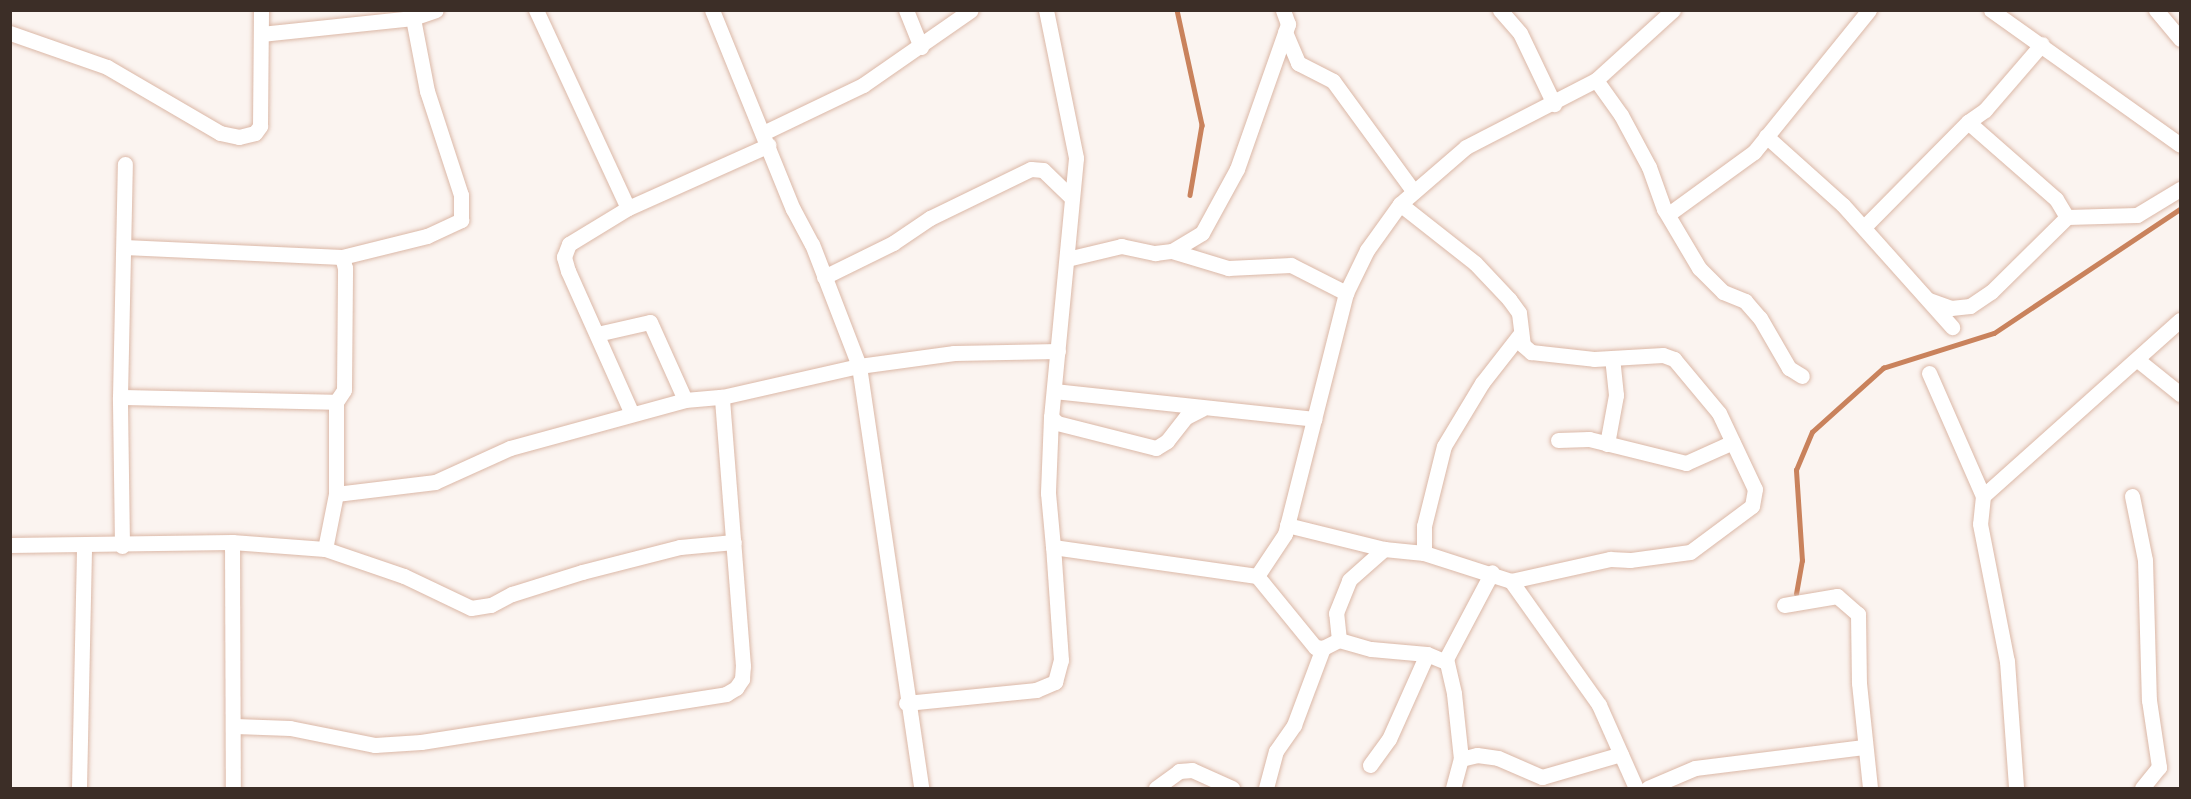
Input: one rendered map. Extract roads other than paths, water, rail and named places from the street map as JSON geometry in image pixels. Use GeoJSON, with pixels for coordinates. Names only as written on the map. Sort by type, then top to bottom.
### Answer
{"type":"FeatureCollection","features":[{"type":"Feature","properties":{"kind":"street"},"geometry":{"type":"LineString","coordinates":[[10,33],[106,67],[151,89],[220,133],[239,137],[255,133],[260,126],[261,10]]}},
{"type":"Feature","properties":{"kind":"street"},"geometry":{"type":"LineString","coordinates":[[261,34],[413,18],[436,10]]}},
{"type":"Feature","properties":{"kind":"street"},"geometry":{"type":"LineString","coordinates":[[536,10],[627,207]]}},
{"type":"Feature","properties":{"kind":"street"},"geometry":{"type":"LineString","coordinates":[[712,10],[859,366],[906,703],[921,789]]}},
{"type":"Feature","properties":{"kind":"street"},"geometry":{"type":"LineString","coordinates":[[906,10],[921,47]]}},
{"type":"Feature","properties":{"kind":"street"},"geometry":{"type":"LineString","coordinates":[[632,414],[564,257],[576,236],[627,207],[766,139],[863,85],[921,47],[971,10]]}},
{"type":"Feature","properties":{"kind":"street"},"geometry":{"type":"LineString","coordinates":[[906,703],[1035,690],[1055,682],[1061,660],[1048,493],[1051,417],[1076,158],[1046,10]]}},
{"type":"Feature","properties":{"kind":"street"},"geometry":{"type":"LineString","coordinates":[[1172,251],[1202,233],[1219,209],[1237,169],[1288,24],[1283,10]]}},
{"type":"Feature","properties":{"kind":"street"},"geometry":{"type":"LineString","coordinates":[[1500,10],[1520,33],[1554,104]]}},
{"type":"Feature","properties":{"kind":"street"},"geometry":{"type":"LineString","coordinates":[[1257,576],[1287,525],[1346,292],[1367,250],[1400,204],[1466,147],[1554,104],[1596,80],[1672,10]]}},
{"type":"Feature","properties":{"kind":"street"},"geometry":{"type":"LineString","coordinates":[[1670,213],[1730,172],[1766,136],[1869,10]]}},
{"type":"Feature","properties":{"kind":"street"},"geometry":{"type":"LineString","coordinates":[[1991,10],[2181,145]]}},
{"type":"Feature","properties":{"kind":"street"},"geometry":{"type":"LineString","coordinates":[[2156,10],[2181,39]]}},
{"type":"Feature","properties":{"kind":"street"},"geometry":{"type":"LineString","coordinates":[[124,247],[342,257],[427,236],[461,220],[461,195],[427,91],[413,18]]}},
{"type":"Feature","properties":{"kind":"street"},"geometry":{"type":"LineString","coordinates":[[1285,32],[1298,63],[1333,81],[1414,192]]}},
{"type":"Feature","properties":{"kind":"street"},"geometry":{"type":"LineString","coordinates":[[1864,227],[1968,122],[1985,110],[2042,45]]}},
{"type":"Feature","properties":{"kind":"street"},"geometry":{"type":"LineString","coordinates":[[1596,80],[1621,115],[1699,268],[1724,292],[1745,301],[1760,318],[1789,368],[1802,376]]}},
{"type":"Feature","properties":{"kind":"street"},"geometry":{"type":"LineString","coordinates":[[1968,122],[2056,199],[2067,217]]}},
{"type":"Feature","properties":{"kind":"street"},"geometry":{"type":"LineString","coordinates":[[1766,136],[1864,227],[1952,327]]}},
{"type":"Feature","properties":{"kind":"street"},"geometry":{"type":"LineString","coordinates":[[122,546],[120,397],[125,164]]}},
{"type":"Feature","properties":{"kind":"street"},"geometry":{"type":"LineString","coordinates":[[824,277],[893,243],[930,218],[1031,169],[1043,170],[1072,198]]}},
{"type":"Feature","properties":{"kind":"street"},"geometry":{"type":"LineString","coordinates":[[1929,300],[1951,308],[1970,306],[1990,292],[2067,217],[2137,215],[2181,189]]}},
{"type":"Feature","properties":{"kind":"street"},"geometry":{"type":"LineString","coordinates":[[1400,204],[1482,270],[1519,313],[1523,345],[1545,356],[1612,358],[1663,355],[1674,359],[1719,413],[1756,497],[1752,506],[1690,552],[1630,561],[1610,559],[1511,581]]}},
{"type":"Feature","properties":{"kind":"street"},"geometry":{"type":"LineString","coordinates":[[1067,259],[1121,246],[1155,253],[1172,251],[1228,268],[1291,265],[1346,292]]}},
{"type":"Feature","properties":{"kind":"street"},"geometry":{"type":"LineString","coordinates":[[326,549],[336,494],[336,402],[344,390],[345,268],[342,257]]}},
{"type":"Feature","properties":{"kind":"street"},"geometry":{"type":"LineString","coordinates":[[1983,496],[2139,361],[2181,320]]}},
{"type":"Feature","properties":{"kind":"street"},"geometry":{"type":"LineString","coordinates":[[597,334],[651,322],[685,399]]}},
{"type":"Feature","properties":{"kind":"street"},"geometry":{"type":"LineString","coordinates":[[1424,553],[1424,526],[1444,446],[1482,383],[1521,333]]}},
{"type":"Feature","properties":{"kind":"street"},"geometry":{"type":"LineString","coordinates":[[336,494],[435,482],[510,448],[685,399],[722,397],[859,366],[954,353],[1058,351]]}},
{"type":"Feature","properties":{"kind":"street"},"geometry":{"type":"LineString","coordinates":[[1607,444],[1616,395],[1612,358]]}},
{"type":"Feature","properties":{"kind":"street"},"geometry":{"type":"LineString","coordinates":[[2139,361],[2181,394]]}},
{"type":"Feature","properties":{"kind":"street"},"geometry":{"type":"LineString","coordinates":[[1929,373],[1983,496],[1980,524],[2007,661],[2016,789]]}},
{"type":"Feature","properties":{"kind":"street"},"geometry":{"type":"LineString","coordinates":[[1054,391],[1202,409],[1315,419]]}},
{"type":"Feature","properties":{"kind":"street"},"geometry":{"type":"LineString","coordinates":[[120,397],[336,402]]}},
{"type":"Feature","properties":{"kind":"street"},"geometry":{"type":"LineString","coordinates":[[235,726],[290,728],[375,745],[421,742],[726,694],[736,688],[742,672],[722,397]]}},
{"type":"Feature","properties":{"kind":"street"},"geometry":{"type":"LineString","coordinates":[[1051,417],[1057,423],[1156,448],[1167,441],[1186,417],[1202,409]]}},
{"type":"Feature","properties":{"kind":"street"},"geometry":{"type":"LineString","coordinates":[[1558,440],[1588,439],[1686,463],[1733,442]]}},
{"type":"Feature","properties":{"kind":"street"},"geometry":{"type":"LineString","coordinates":[[2132,496],[2145,560],[2149,700],[2159,767],[2142,789]]}},
{"type":"Feature","properties":{"kind":"street"},"geometry":{"type":"LineString","coordinates":[[1287,525],[1384,549],[1424,553],[1492,572],[1511,581],[1599,705],[1636,789]]}},
{"type":"Feature","properties":{"kind":"street"},"geometry":{"type":"LineString","coordinates":[[10,545],[122,546],[232,542],[326,549],[404,576],[471,608],[491,605],[552,582],[669,550],[734,542]]}},
{"type":"Feature","properties":{"kind":"street"},"geometry":{"type":"LineString","coordinates":[[232,542],[235,726],[233,789]]}},
{"type":"Feature","properties":{"kind":"street"},"geometry":{"type":"LineString","coordinates":[[79,789],[84,546]]}},
{"type":"Feature","properties":{"kind":"street"},"geometry":{"type":"LineString","coordinates":[[1053,547],[1257,576],[1294,618],[1309,643],[1323,648]]}},
{"type":"Feature","properties":{"kind":"street"},"geometry":{"type":"LineString","coordinates":[[1339,640],[1336,613],[1349,580],[1384,549]]}},
{"type":"Feature","properties":{"kind":"street"},"geometry":{"type":"LineString","coordinates":[[1452,789],[1461,759],[1454,693],[1446,662],[1492,572]]}},
{"type":"Feature","properties":{"kind":"street"},"geometry":{"type":"LineString","coordinates":[[1784,605],[1837,596],[1858,614],[1864,747],[1870,789]]}},
{"type":"Feature","properties":{"kind":"street"},"geometry":{"type":"LineString","coordinates":[[1266,789],[1276,751],[1294,725],[1323,648],[1339,640],[1371,649],[1427,654],[1446,662]]}},
{"type":"Feature","properties":{"kind":"street"},"geometry":{"type":"LineString","coordinates":[[1370,765],[1389,740],[1427,654]]}},
{"type":"Feature","properties":{"kind":"street"},"geometry":{"type":"LineString","coordinates":[[1648,789],[1695,768],[1864,747]]}},
{"type":"Feature","properties":{"kind":"street"},"geometry":{"type":"LineString","coordinates":[[1461,759],[1477,755],[1498,758],[1543,783],[1621,754]]}},
{"type":"Feature","properties":{"kind":"street"},"geometry":{"type":"LineString","coordinates":[[1156,789],[1179,771],[1192,771],[1232,789]]}},
{"type":"Feature","properties":{"kind":"waterway"},"geometry":{"type":"LineString","coordinates":[[1177,10],[1202,125],[1190,195]]}},
{"type":"Feature","properties":{"kind":"waterway"},"geometry":{"type":"LineString","coordinates":[[1796,594],[1802,561],[1796,470],[1812,432],[1883,368],[1994,333],[2180,209]]}}]}
